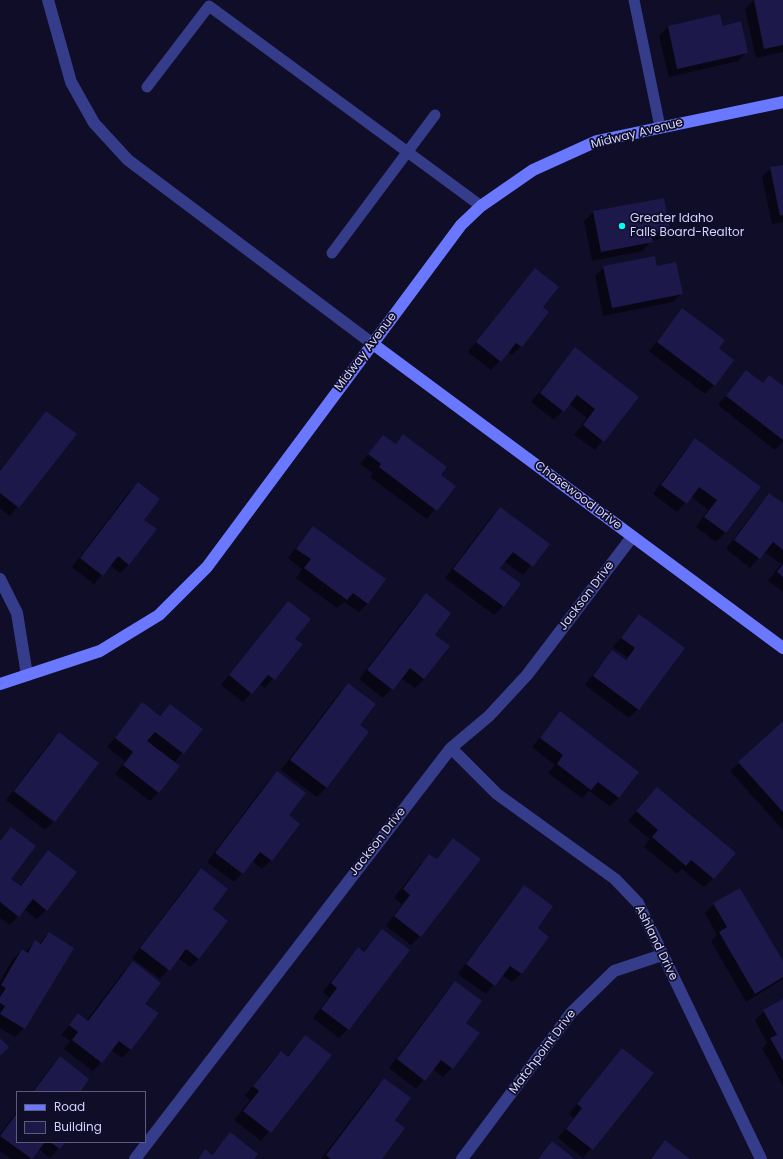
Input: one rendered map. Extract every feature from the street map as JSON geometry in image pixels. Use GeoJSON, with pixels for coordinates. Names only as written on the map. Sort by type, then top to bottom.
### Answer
{"type":"FeatureCollection","features":[{"type":"Feature","properties":{"kind":"street"},"geometry":{"type":"LineString","coordinates":[[48,0],[71,82],[94,123],[128,160],[372,344]]}},
{"type":"Feature","properties":{"kind":"street","name":"Midway Avenue"},"geometry":{"type":"LineString","coordinates":[[0,684],[100,651],[159,615],[207,567],[461,225],[481,206],[533,170],[590,144],[660,127],[783,102]]}},
{"type":"Feature","properties":{"kind":"street","name":"Chasewood Drive"},"geometry":{"type":"LineString","coordinates":[[372,344],[783,648]]}},
{"type":"Feature","properties":{"kind":"street","name":"Jackson Drive"},"geometry":{"type":"LineString","coordinates":[[135,1159],[451,748],[489,716],[527,675],[632,537]]}},
{"type":"Feature","properties":{"kind":"street"},"geometry":{"type":"LineString","coordinates":[[0,579],[17,613],[27,676]]}},
{"type":"Feature","properties":{"kind":"street","name":"Ashland Drive"},"geometry":{"type":"LineString","coordinates":[[451,748],[497,794],[615,879],[638,903],[761,1159]]}},
{"type":"Feature","properties":{"kind":"street","name":"Matchpoint Drive"},"geometry":{"type":"LineString","coordinates":[[462,1159],[571,1013],[614,971],[662,955]]}},
{"type":"Feature","properties":{"kind":"lane"},"geometry":{"type":"LineString","coordinates":[[634,0],[660,127]]}},
{"type":"Feature","properties":{"kind":"lane"},"geometry":{"type":"LineString","coordinates":[[147,87],[209,6],[481,206]]}},
{"type":"Feature","properties":{"kind":"lane"},"geometry":{"type":"LineString","coordinates":[[332,252],[435,115]]}},
{"type":"Feature","properties":{"kind":"building"},"geometry":{"type":"Polygon","coordinates":[[[754,0],[783,0],[783,45],[764,49],[754,0]]]}},
{"type":"Feature","properties":{"kind":"building"},"geometry":{"type":"Polygon","coordinates":[[[720,14],[723,26],[741,21],[748,53],[677,69],[668,26],[720,14]]]}},
{"type":"Feature","properties":{"kind":"building"},"geometry":{"type":"Polygon","coordinates":[[[783,165],[783,215],[780,216],[770,167],[783,165]]]}},
{"type":"Feature","properties":{"kind":"building"},"geometry":{"type":"Polygon","coordinates":[[[664,198],[670,230],[651,234],[653,242],[601,252],[593,211],[664,198]]]}},
{"type":"Feature","properties":{"kind":"building"},"geometry":{"type":"Polygon","coordinates":[[[655,256],[657,266],[676,262],[683,294],[612,308],[603,266],[655,256]]]}},
{"type":"Feature","properties":{"kind":"building"},"geometry":{"type":"Polygon","coordinates":[[[535,268],[559,287],[543,307],[549,312],[522,347],[516,343],[501,362],[476,342],[535,268]]]}},
{"type":"Feature","properties":{"kind":"building"},"geometry":{"type":"Polygon","coordinates":[[[682,308],[725,340],[719,348],[734,360],[715,386],[657,342],[682,308]]]}},
{"type":"Feature","properties":{"kind":"building"},"geometry":{"type":"Polygon","coordinates":[[[575,347],[639,397],[604,442],[583,425],[595,409],[577,395],[564,412],[540,393],[575,347]]]}},
{"type":"Feature","properties":{"kind":"building"},"geometry":{"type":"Polygon","coordinates":[[[746,370],[763,383],[769,375],[783,386],[783,440],[726,396],[746,370]]]}},
{"type":"Feature","properties":{"kind":"building"},"geometry":{"type":"Polygon","coordinates":[[[46,411],[77,434],[19,508],[0,493],[0,471],[46,411]]]}},
{"type":"Feature","properties":{"kind":"building"},"geometry":{"type":"Polygon","coordinates":[[[403,434],[447,467],[441,475],[456,486],[437,511],[379,467],[381,464],[368,454],[383,435],[396,444],[403,434]]]}},
{"type":"Feature","properties":{"kind":"building"},"geometry":{"type":"Polygon","coordinates":[[[695,438],[761,487],[726,533],[704,517],[717,500],[699,487],[687,504],[661,485],[695,438]]]}},
{"type":"Feature","properties":{"kind":"building"},"geometry":{"type":"Polygon","coordinates":[[[138,482],[160,499],[144,520],[157,529],[129,565],[118,556],[103,576],[80,558],[138,482]]]}},
{"type":"Feature","properties":{"kind":"building"},"geometry":{"type":"Polygon","coordinates":[[[769,493],[783,503],[783,550],[773,542],[760,559],[734,540],[769,493]]]}},
{"type":"Feature","properties":{"kind":"building"},"geometry":{"type":"Polygon","coordinates":[[[500,507],[550,544],[533,567],[513,552],[500,568],[521,584],[504,607],[453,569],[500,507]]]}},
{"type":"Feature","properties":{"kind":"building"},"geometry":{"type":"Polygon","coordinates":[[[313,526],[386,579],[368,604],[353,593],[347,600],[304,568],[311,559],[296,549],[313,526]]]}},
{"type":"Feature","properties":{"kind":"building"},"geometry":{"type":"Polygon","coordinates":[[[783,564],[783,577],[777,572],[783,564]]]}},
{"type":"Feature","properties":{"kind":"building"},"geometry":{"type":"Polygon","coordinates":[[[426,593],[451,613],[435,635],[450,646],[424,679],[410,668],[393,690],[367,670],[426,593]]]}},
{"type":"Feature","properties":{"kind":"building"},"geometry":{"type":"Polygon","coordinates":[[[288,601],[311,619],[295,639],[303,644],[275,680],[268,675],[252,694],[229,675],[288,601]]]}},
{"type":"Feature","properties":{"kind":"building"},"geometry":{"type":"Polygon","coordinates":[[[639,614],[685,648],[639,710],[593,676],[612,650],[626,660],[635,648],[621,638],[639,614]]]}},
{"type":"Feature","properties":{"kind":"building"},"geometry":{"type":"Polygon","coordinates":[[[348,683],[376,704],[360,725],[369,732],[327,788],[290,760],[348,683]]]}},
{"type":"Feature","properties":{"kind":"building"},"geometry":{"type":"Polygon","coordinates":[[[142,702],[160,716],[170,704],[203,729],[184,754],[155,732],[147,741],[180,766],[159,793],[123,765],[133,752],[115,738],[142,702]]]}},
{"type":"Feature","properties":{"kind":"building"},"geometry":{"type":"Polygon","coordinates":[[[560,711],[639,772],[619,798],[598,782],[591,790],[557,764],[563,755],[540,738],[560,711]]]}},
{"type":"Feature","properties":{"kind":"building"},"geometry":{"type":"Polygon","coordinates":[[[782,722],[783,723],[783,812],[738,762],[782,722]]]}},
{"type":"Feature","properties":{"kind":"building"},"geometry":{"type":"Polygon","coordinates":[[[59,732],[99,763],[55,822],[14,791],[59,732]]]}},
{"type":"Feature","properties":{"kind":"building"},"geometry":{"type":"Polygon","coordinates":[[[277,771],[306,793],[289,815],[300,824],[272,861],[260,852],[243,874],[215,853],[277,771]]]}},
{"type":"Feature","properties":{"kind":"building"},"geometry":{"type":"Polygon","coordinates":[[[657,787],[736,853],[714,879],[691,860],[686,866],[652,837],[658,830],[636,811],[657,787]]]}},
{"type":"Feature","properties":{"kind":"building"},"geometry":{"type":"Polygon","coordinates":[[[11,827],[36,846],[11,879],[21,886],[48,850],[77,872],[47,911],[33,899],[19,917],[0,902],[0,841],[11,827]]]}},
{"type":"Feature","properties":{"kind":"building"},"geometry":{"type":"Polygon","coordinates":[[[453,838],[481,859],[421,937],[394,916],[410,895],[403,889],[429,854],[437,859],[453,838]]]}},
{"type":"Feature","properties":{"kind":"building"},"geometry":{"type":"Polygon","coordinates":[[[201,868],[228,889],[213,909],[228,921],[199,959],[186,949],[170,971],[140,948],[201,868]]]}},
{"type":"Feature","properties":{"kind":"building"},"geometry":{"type":"Polygon","coordinates":[[[524,885],[553,906],[538,928],[549,937],[522,974],[510,966],[495,986],[466,964],[524,885]]]}},
{"type":"Feature","properties":{"kind":"building"},"geometry":{"type":"Polygon","coordinates":[[[740,888],[783,961],[783,977],[755,994],[719,932],[727,927],[713,903],[740,888]]]}},
{"type":"Feature","properties":{"kind":"building"},"geometry":{"type":"Polygon","coordinates":[[[382,929],[410,950],[349,1030],[321,1009],[337,988],[331,983],[358,947],[364,952],[382,929]]]}},
{"type":"Feature","properties":{"kind":"building"},"geometry":{"type":"Polygon","coordinates":[[[49,932],[74,948],[25,1029],[0,1014],[5,1006],[0,1003],[0,997],[6,988],[1,985],[22,949],[28,953],[35,940],[41,944],[49,932]]]}},
{"type":"Feature","properties":{"kind":"building"},"geometry":{"type":"Polygon","coordinates":[[[133,961],[161,983],[145,1004],[159,1013],[131,1050],[119,1041],[102,1063],[72,1040],[78,1032],[69,1025],[78,1013],[88,1021],[133,961]]]}},
{"type":"Feature","properties":{"kind":"building"},"geometry":{"type":"Polygon","coordinates":[[[455,981],[482,1001],[466,1023],[480,1033],[453,1069],[441,1060],[425,1081],[397,1059],[455,981]]]}},
{"type":"Feature","properties":{"kind":"building"},"geometry":{"type":"Polygon","coordinates":[[[783,999],[783,1061],[770,1038],[777,1035],[763,1010],[783,999]]]}},
{"type":"Feature","properties":{"kind":"building"},"geometry":{"type":"Polygon","coordinates":[[[305,1035],[332,1055],[271,1133],[243,1111],[259,1091],[253,1086],[281,1051],[288,1057],[305,1035]]]}},
{"type":"Feature","properties":{"kind":"building"},"geometry":{"type":"Polygon","coordinates":[[[0,1038],[9,1047],[0,1056],[0,1038]]]}},
{"type":"Feature","properties":{"kind":"building"},"geometry":{"type":"Polygon","coordinates":[[[622,1048],[654,1073],[593,1150],[566,1129],[582,1108],[577,1104],[622,1048]]]}},
{"type":"Feature","properties":{"kind":"building"},"geometry":{"type":"Polygon","coordinates":[[[60,1056],[89,1079],[81,1091],[34,1091],[60,1056]]]}},
{"type":"Feature","properties":{"kind":"building"},"geometry":{"type":"Polygon","coordinates":[[[384,1078],[411,1098],[395,1120],[405,1128],[382,1159],[331,1159],[326,1155],[384,1078]]]}},
{"type":"Feature","properties":{"kind":"building"},"geometry":{"type":"Polygon","coordinates":[[[16,1114],[16,1143],[44,1143],[32,1159],[0,1136],[16,1114]]]}},
{"type":"Feature","properties":{"kind":"building"},"geometry":{"type":"Polygon","coordinates":[[[230,1132],[258,1154],[254,1159],[198,1159],[205,1149],[212,1155],[230,1132]]]}},
{"type":"Feature","properties":{"kind":"building"},"geometry":{"type":"Polygon","coordinates":[[[665,1140],[690,1159],[651,1159],[665,1140]]]}},
{"type":"Feature","properties":{"kind":"building"},"geometry":{"type":"Polygon","coordinates":[[[552,1141],[575,1159],[538,1159],[552,1141]]]}},
{"type":"Feature","properties":{"kind":"building"},"geometry":{"type":"Polygon","coordinates":[[[51,1143],[65,1143],[60,1149],[51,1143]]]}},
{"type":"Feature","properties":{"kind":"place","name":"Greater Idaho Falls Board-Realtor"},"geometry":{"type":"Point","coordinates":[622,226]}}]}
